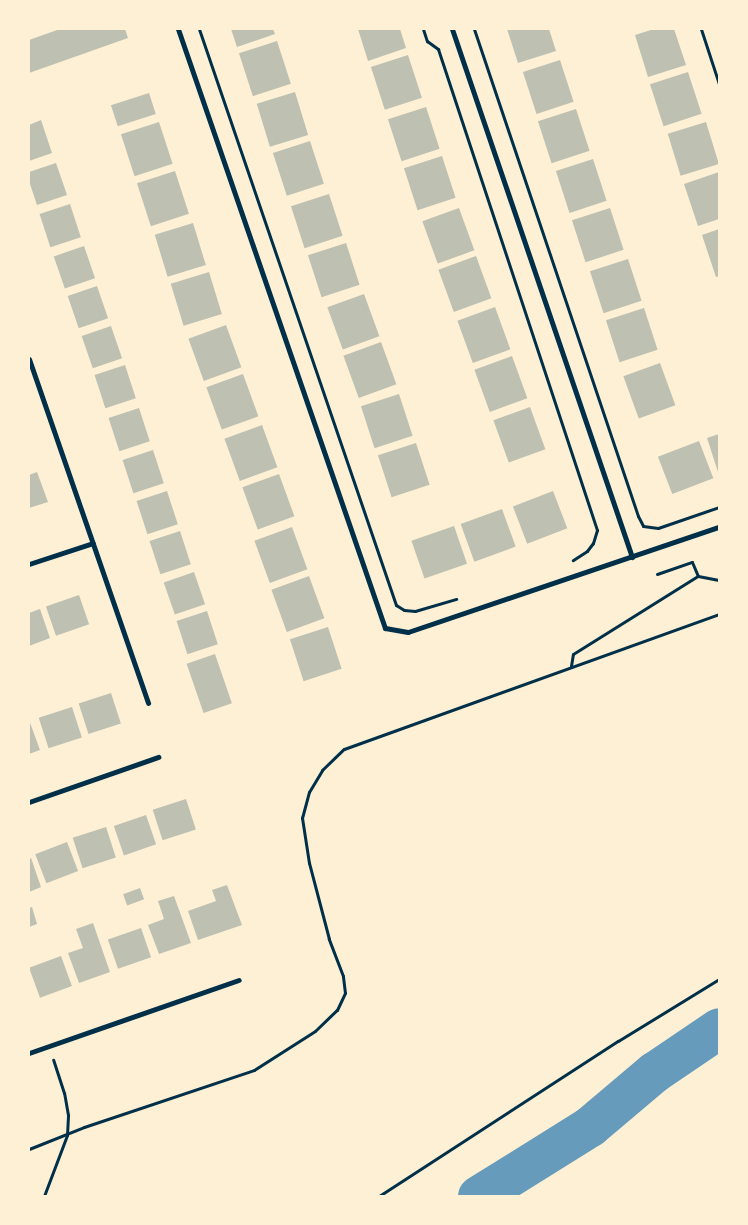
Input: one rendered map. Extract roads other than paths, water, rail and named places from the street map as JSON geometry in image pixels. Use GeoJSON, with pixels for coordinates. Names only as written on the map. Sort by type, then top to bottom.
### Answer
{"type":"FeatureCollection","features":[{"type":"Feature","properties":{"kind":"street"},"geometry":{"type":"LineString","coordinates":[[178,29],[385,628],[408,632],[719,526]]}},
{"type":"Feature","properties":{"kind":"street"},"geometry":{"type":"LineString","coordinates":[[452,29],[632,557]]}},
{"type":"Feature","properties":{"kind":"street"},"geometry":{"type":"LineString","coordinates":[[29,359],[148,703]]}},
{"type":"Feature","properties":{"kind":"street"},"geometry":{"type":"LineString","coordinates":[[29,564],[94,543]]}},
{"type":"Feature","properties":{"kind":"street"},"geometry":{"type":"LineString","coordinates":[[29,802],[158,757]]}},
{"type":"Feature","properties":{"kind":"street"},"geometry":{"type":"LineString","coordinates":[[29,1054],[239,980]]}},
{"type":"Feature","properties":{"kind":"waterway"},"geometry":{"type":"LineString","coordinates":[[478,1196],[590,1126],[654,1072],[719,1028]]}}]}
